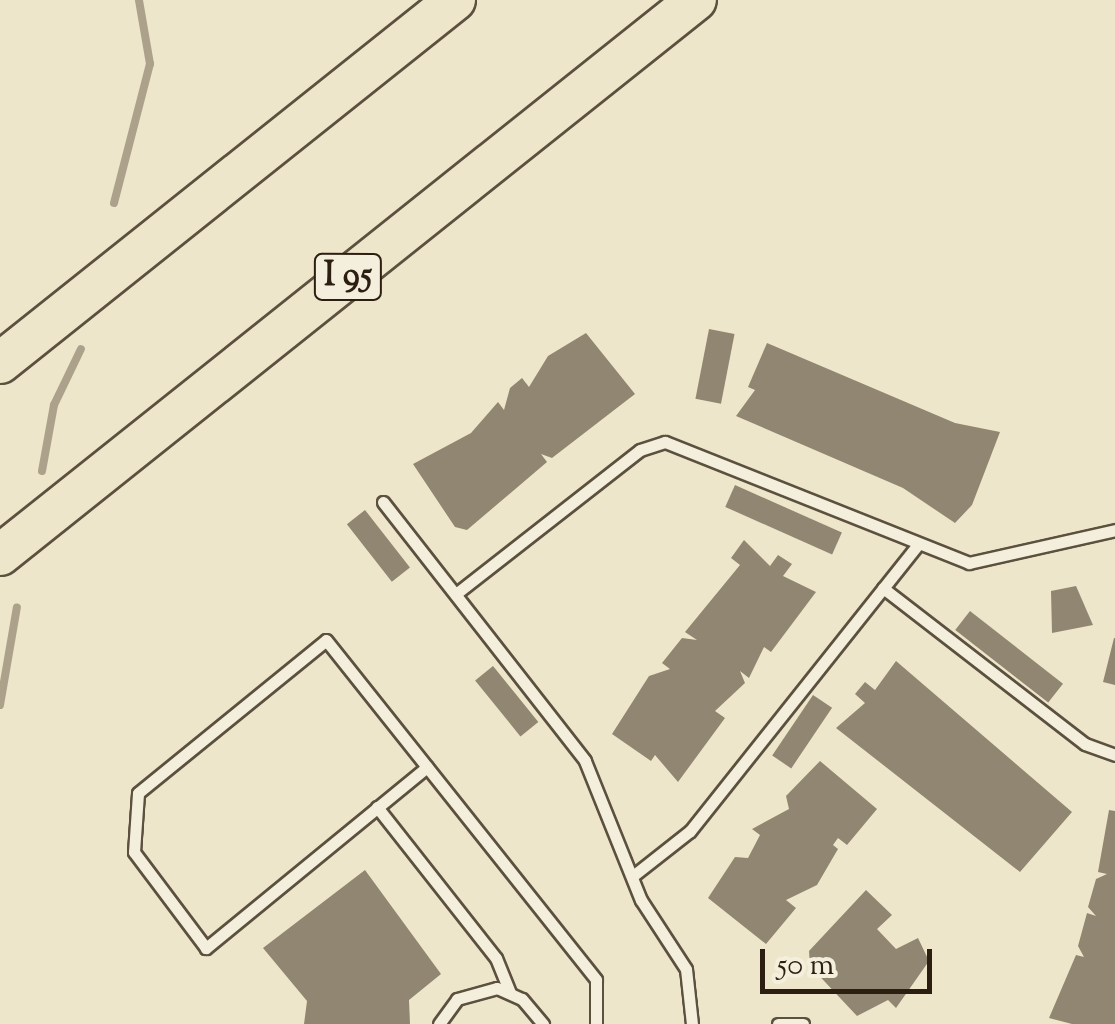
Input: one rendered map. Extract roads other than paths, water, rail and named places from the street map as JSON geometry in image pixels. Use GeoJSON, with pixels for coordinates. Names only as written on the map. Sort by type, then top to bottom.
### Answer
{"type":"FeatureCollection","features":[{"type":"Feature","properties":{"kind":"highway"},"geometry":{"type":"LineString","coordinates":[[0,363],[455,0]]}},
{"type":"Feature","properties":{"kind":"highway","name":"I 95"},"geometry":{"type":"LineString","coordinates":[[0,554],[696,0]]}},
{"type":"Feature","properties":{"kind":"lane"},"geometry":{"type":"LineString","coordinates":[[457,593],[640,450],[664,442],[916,546],[969,563],[1115,530]]}},
{"type":"Feature","properties":{"kind":"lane"},"geometry":{"type":"LineString","coordinates":[[383,502],[584,761],[634,875],[686,969],[692,1024]]}},
{"type":"Feature","properties":{"kind":"lane"},"geometry":{"type":"LineString","coordinates":[[634,875],[690,831],[916,546]]}},
{"type":"Feature","properties":{"kind":"lane"},"geometry":{"type":"LineString","coordinates":[[884,588],[1085,744],[1115,756]]}},
{"type":"Feature","properties":{"kind":"lane"},"geometry":{"type":"LineString","coordinates":[[427,767],[206,948],[134,852],[138,793],[326,640],[427,767],[596,980],[596,1024]]}},
{"type":"Feature","properties":{"kind":"lane"},"geometry":{"type":"LineString","coordinates":[[377,807],[496,958],[510,992],[543,1024]]}},
{"type":"Feature","properties":{"kind":"lane"},"geometry":{"type":"LineString","coordinates":[[440,1024],[469,992],[510,992]]}},
{"type":"Feature","properties":{"kind":"lane"},"geometry":{"type":"LineString","coordinates":[[778,1024],[803,1024]]}},
{"type":"Feature","properties":{"kind":"waterway"},"geometry":{"type":"LineString","coordinates":[[114,203],[150,64],[139,0]]}},
{"type":"Feature","properties":{"kind":"waterway"},"geometry":{"type":"LineString","coordinates":[[42,471],[54,405],[81,349]]}},
{"type":"Feature","properties":{"kind":"waterway"},"geometry":{"type":"LineString","coordinates":[[0,705],[17,607]]}}]}
